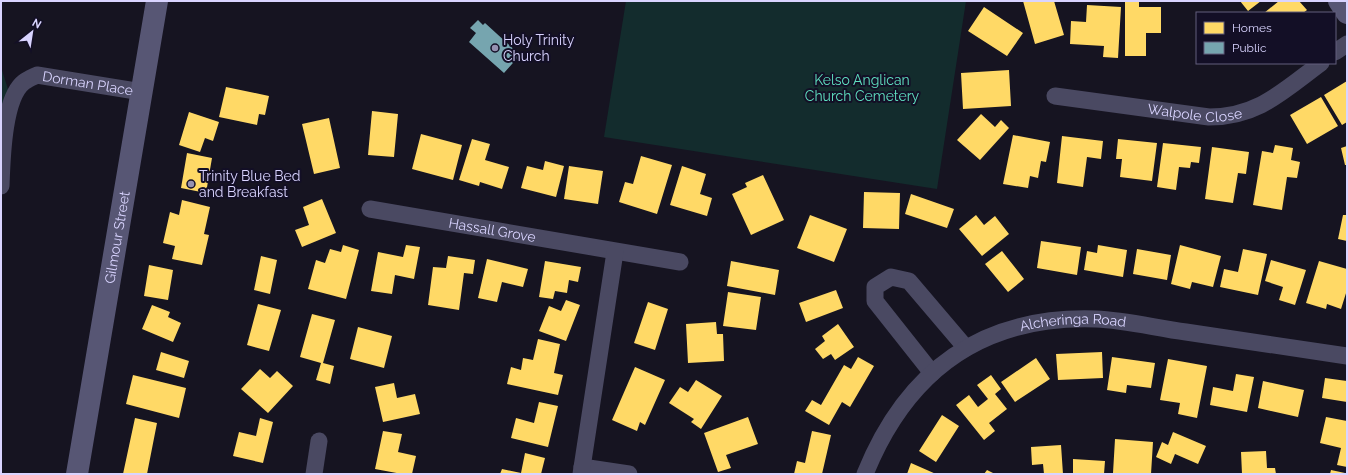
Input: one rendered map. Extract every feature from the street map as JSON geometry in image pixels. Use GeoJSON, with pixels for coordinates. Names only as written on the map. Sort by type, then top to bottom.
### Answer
{"type":"FeatureCollection","features":[{"type":"Feature","properties":{"kind":"main road","name":"Gilmour Street"},"geometry":{"type":"LineString","coordinates":[[77,474],[157,1]]}},
{"type":"Feature","properties":{"kind":"main road"},"geometry":{"type":"LineString","coordinates":[[1339,1],[1347,13]]}},
{"type":"Feature","properties":{"kind":"street"},"geometry":{"type":"LineString","coordinates":[[1336,51],[1347,44]]}},
{"type":"Feature","properties":{"kind":"street","name":"Walpole Close"},"geometry":{"type":"LineString","coordinates":[[1055,96],[1209,117],[1222,117],[1249,112],[1266,103],[1320,64]]}},
{"type":"Feature","properties":{"kind":"street","name":"Dorman Place"},"geometry":{"type":"LineString","coordinates":[[1,186],[4,139],[12,102],[23,83],[37,75],[142,92]]}},
{"type":"Feature","properties":{"kind":"street","name":"Hassall Grove"},"geometry":{"type":"LineString","coordinates":[[370,209],[680,262]]}},
{"type":"Feature","properties":{"kind":"street"},"geometry":{"type":"LineString","coordinates":[[615,252],[581,470],[629,474]]}},
{"type":"Feature","properties":{"kind":"street"},"geometry":{"type":"LineString","coordinates":[[932,373],[875,301],[876,287],[891,277],[909,281],[966,348]]}},
{"type":"Feature","properties":{"kind":"street","name":"Alcheringa Road"},"geometry":{"type":"LineString","coordinates":[[865,474],[885,432],[900,409],[912,393],[932,373],[966,348],[1020,326],[1041,321],[1098,319],[1347,356]]}},
{"type":"Feature","properties":{"kind":"street"},"geometry":{"type":"LineString","coordinates":[[314,474],[319,441]]}},
{"type":"Feature","properties":{"kind":"green space","name":"Kelso Anglican Church Cemetery"},"geometry":{"type":"Polygon","coordinates":[[[626,1],[966,1],[937,189],[604,137],[626,1]]]}},
{"type":"Feature","properties":{"kind":"green space"},"geometry":{"type":"Polygon","coordinates":[[[1,67],[12,102],[1,186],[1,67]]]}},
{"type":"Feature","properties":{"kind":"building: Homes"},"geometry":{"type":"Polygon","coordinates":[[[1023,1],[1054,1],[1064,35],[1035,44],[1023,1]]]}},
{"type":"Feature","properties":{"kind":"building: Homes"},"geometry":{"type":"Polygon","coordinates":[[[1125,1],[1139,1],[1139,7],[1161,7],[1161,33],[1146,33],[1146,56],[1125,56],[1125,1]]]}},
{"type":"Feature","properties":{"kind":"building: Homes"},"geometry":{"type":"Polygon","coordinates":[[[1240,1],[1261,1],[1248,11],[1240,1]]]}},
{"type":"Feature","properties":{"kind":"building: Homes"},"geometry":{"type":"Polygon","coordinates":[[[1279,1],[1299,1],[1307,10],[1304,12],[1265,12],[1279,1]]]}},
{"type":"Feature","properties":{"kind":"building: Homes"},"geometry":{"type":"Polygon","coordinates":[[[1087,5],[1121,7],[1118,58],[1103,57],[1104,46],[1070,44],[1071,21],[1086,22],[1087,5]]]}},
{"type":"Feature","properties":{"kind":"building: Homes"},"geometry":{"type":"Polygon","coordinates":[[[984,7],[1023,33],[1007,56],[968,31],[984,7]]]}},
{"type":"Feature","properties":{"kind":"building: Homes"},"geometry":{"type":"Polygon","coordinates":[[[1009,70],[1011,106],[963,109],[961,73],[1009,70]]]}},
{"type":"Feature","properties":{"kind":"building: Homes"},"geometry":{"type":"Polygon","coordinates":[[[1347,81],[1347,122],[1342,125],[1324,95],[1347,81]]]}},
{"type":"Feature","properties":{"kind":"building: Homes"},"geometry":{"type":"Polygon","coordinates":[[[226,87],[269,96],[265,115],[259,114],[257,125],[219,117],[226,87]]]}},
{"type":"Feature","properties":{"kind":"building: Homes"},"geometry":{"type":"Polygon","coordinates":[[[1321,97],[1338,126],[1307,144],[1290,115],[1321,97]]]}},
{"type":"Feature","properties":{"kind":"building: Homes"},"geometry":{"type":"Polygon","coordinates":[[[372,111],[398,114],[394,157],[368,155],[372,111]]]}},
{"type":"Feature","properties":{"kind":"building: Homes"},"geometry":{"type":"Polygon","coordinates":[[[189,112],[219,122],[213,141],[205,138],[200,152],[179,145],[189,112]]]}},
{"type":"Feature","properties":{"kind":"building: Homes"},"geometry":{"type":"Polygon","coordinates":[[[981,114],[995,127],[1001,120],[1009,128],[980,160],[957,140],[981,114]]]}},
{"type":"Feature","properties":{"kind":"building: Homes"},"geometry":{"type":"Polygon","coordinates":[[[329,118],[340,168],[314,174],[302,124],[329,118]]]}},
{"type":"Feature","properties":{"kind":"building: Homes"},"geometry":{"type":"Polygon","coordinates":[[[421,134],[462,145],[453,180],[412,169],[421,134]]]}},
{"type":"Feature","properties":{"kind":"building: Homes"},"geometry":{"type":"Polygon","coordinates":[[[1013,135],[1050,142],[1046,162],[1041,161],[1038,178],[1030,176],[1028,188],[1003,184],[1013,135]]]}},
{"type":"Feature","properties":{"kind":"building: Homes"},"geometry":{"type":"Polygon","coordinates":[[[1062,136],[1103,141],[1101,159],[1087,157],[1083,187],[1057,183],[1062,136]]]}},
{"type":"Feature","properties":{"kind":"building: Homes"},"geometry":{"type":"Polygon","coordinates":[[[472,139],[490,144],[485,160],[509,167],[502,189],[480,182],[479,186],[459,180],[472,139]]]}},
{"type":"Feature","properties":{"kind":"building: Homes"},"geometry":{"type":"Polygon","coordinates":[[[1118,139],[1157,143],[1152,181],[1120,177],[1122,159],[1116,159],[1118,139]]]}},
{"type":"Feature","properties":{"kind":"building: Homes"},"geometry":{"type":"Polygon","coordinates":[[[1163,143],[1201,147],[1199,163],[1191,162],[1190,168],[1179,167],[1176,190],[1157,187],[1163,143]]]}},
{"type":"Feature","properties":{"kind":"building: Homes"},"geometry":{"type":"Polygon","coordinates":[[[1275,145],[1293,148],[1291,160],[1300,162],[1297,178],[1287,177],[1282,210],[1253,205],[1262,151],[1273,153],[1275,145]]]}},
{"type":"Feature","properties":{"kind":"building: Homes"},"geometry":{"type":"Polygon","coordinates":[[[1347,146],[1347,165],[1345,165],[1341,148],[1347,146]]]}},
{"type":"Feature","properties":{"kind":"building: Homes"},"geometry":{"type":"Polygon","coordinates":[[[1212,147],[1249,152],[1246,174],[1238,173],[1233,203],[1205,199],[1212,147]]]}},
{"type":"Feature","properties":{"kind":"building: Homes"},"geometry":{"type":"Polygon","coordinates":[[[187,153],[212,158],[206,193],[181,188],[187,153]]]}},
{"type":"Feature","properties":{"kind":"building: Homes"},"geometry":{"type":"Polygon","coordinates":[[[641,156],[672,165],[657,214],[619,202],[625,182],[633,184],[641,156]]]}},
{"type":"Feature","properties":{"kind":"building: Homes"},"geometry":{"type":"Polygon","coordinates":[[[545,161],[564,166],[556,197],[521,188],[527,166],[543,170],[545,161]]]}},
{"type":"Feature","properties":{"kind":"building: Homes"},"geometry":{"type":"Polygon","coordinates":[[[569,166],[603,171],[598,204],[564,199],[569,166]]]}},
{"type":"Feature","properties":{"kind":"building: Homes"},"geometry":{"type":"Polygon","coordinates":[[[682,166],[706,174],[700,194],[712,198],[707,216],[670,205],[682,166]]]}},
{"type":"Feature","properties":{"kind":"building: Homes"},"geometry":{"type":"Polygon","coordinates":[[[763,175],[784,220],[751,235],[732,194],[747,187],[745,183],[763,175]]]}},
{"type":"Feature","properties":{"kind":"building: Homes"},"geometry":{"type":"Polygon","coordinates":[[[864,192],[900,193],[899,229],[863,228],[864,192]]]}},
{"type":"Feature","properties":{"kind":"building: Homes"},"geometry":{"type":"Polygon","coordinates":[[[911,194],[954,209],[947,228],[905,214],[911,194]]]}},
{"type":"Feature","properties":{"kind":"building: Homes"},"geometry":{"type":"Polygon","coordinates":[[[322,199],[336,233],[302,247],[295,230],[309,225],[303,207],[322,199]]]}},
{"type":"Feature","properties":{"kind":"building: Homes"},"geometry":{"type":"Polygon","coordinates":[[[182,200],[210,207],[204,234],[209,235],[202,265],[172,259],[175,246],[163,243],[170,212],[179,215],[182,200]]]}},
{"type":"Feature","properties":{"kind":"building: Homes"},"geometry":{"type":"Polygon","coordinates":[[[810,215],[847,229],[834,262],[797,248],[810,215]]]}},
{"type":"Feature","properties":{"kind":"building: Homes"},"geometry":{"type":"Polygon","coordinates":[[[976,215],[984,225],[995,216],[1009,234],[982,256],[959,229],[976,215]]]}},
{"type":"Feature","properties":{"kind":"building: Homes"},"geometry":{"type":"Polygon","coordinates":[[[1343,215],[1347,215],[1347,241],[1338,239],[1343,215]]]}},
{"type":"Feature","properties":{"kind":"building: Homes"},"geometry":{"type":"Polygon","coordinates":[[[1041,241],[1081,247],[1077,275],[1037,268],[1041,241]]]}},
{"type":"Feature","properties":{"kind":"building: Homes"},"geometry":{"type":"Polygon","coordinates":[[[343,245],[359,250],[346,299],[308,289],[316,260],[325,263],[330,249],[341,252],[343,245]]]}},
{"type":"Feature","properties":{"kind":"building: Homes"},"geometry":{"type":"Polygon","coordinates":[[[406,245],[420,247],[414,279],[395,275],[392,294],[371,291],[378,252],[403,257],[406,245]]]}},
{"type":"Feature","properties":{"kind":"building: Homes"},"geometry":{"type":"Polygon","coordinates":[[[1098,245],[1127,250],[1123,277],[1084,270],[1087,251],[1097,253],[1098,245]]]}},
{"type":"Feature","properties":{"kind":"building: Homes"},"geometry":{"type":"Polygon","coordinates":[[[1180,245],[1221,256],[1213,287],[1192,282],[1190,289],[1171,284],[1180,245]]]}},
{"type":"Feature","properties":{"kind":"building: Homes"},"geometry":{"type":"Polygon","coordinates":[[[1137,249],[1171,255],[1167,280],[1133,274],[1137,249]]]}},
{"type":"Feature","properties":{"kind":"building: Homes"},"geometry":{"type":"Polygon","coordinates":[[[1243,249],[1267,254],[1258,295],[1220,287],[1224,269],[1238,272],[1243,249]]]}},
{"type":"Feature","properties":{"kind":"building: Homes"},"geometry":{"type":"Polygon","coordinates":[[[1002,251],[1024,279],[1008,292],[985,264],[1002,251]]]}},
{"type":"Feature","properties":{"kind":"building: Homes"},"geometry":{"type":"Polygon","coordinates":[[[261,256],[277,260],[270,294],[254,290],[261,256]]]}},
{"type":"Feature","properties":{"kind":"building: Homes"},"geometry":{"type":"Polygon","coordinates":[[[448,256],[475,260],[473,274],[464,273],[459,310],[428,305],[433,267],[446,268],[448,256]]]}},
{"type":"Feature","properties":{"kind":"building: Homes"},"geometry":{"type":"Polygon","coordinates":[[[487,259],[528,269],[523,287],[502,282],[497,302],[478,298],[487,259]]]}},
{"type":"Feature","properties":{"kind":"building: Homes"},"geometry":{"type":"Polygon","coordinates":[[[1271,260],[1306,270],[1295,305],[1279,300],[1283,287],[1265,281],[1271,260]]]}},
{"type":"Feature","properties":{"kind":"building: Homes"},"geometry":{"type":"Polygon","coordinates":[[[545,261],[581,267],[578,282],[569,280],[567,293],[555,291],[553,299],[539,297],[545,261]]]}},
{"type":"Feature","properties":{"kind":"building: Homes"},"geometry":{"type":"Polygon","coordinates":[[[731,261],[779,270],[775,295],[727,286],[731,261]]]}},
{"type":"Feature","properties":{"kind":"building: Homes"},"geometry":{"type":"Polygon","coordinates":[[[1319,261],[1347,269],[1347,290],[1341,309],[1327,304],[1326,309],[1306,303],[1319,261]]]}},
{"type":"Feature","properties":{"kind":"building: Homes"},"geometry":{"type":"Polygon","coordinates":[[[149,265],[173,270],[168,300],[144,296],[149,265]]]}},
{"type":"Feature","properties":{"kind":"building: Homes"},"geometry":{"type":"Polygon","coordinates":[[[836,290],[843,308],[806,322],[799,303],[836,290]]]}},
{"type":"Feature","properties":{"kind":"building: Homes"},"geometry":{"type":"Polygon","coordinates":[[[728,292],[761,297],[756,330],[723,326],[728,292]]]}},
{"type":"Feature","properties":{"kind":"building: Homes"},"geometry":{"type":"Polygon","coordinates":[[[566,300],[580,305],[566,341],[539,331],[549,306],[561,311],[566,300]]]}},
{"type":"Feature","properties":{"kind":"building: Homes"},"geometry":{"type":"Polygon","coordinates":[[[648,302],[668,309],[655,350],[634,343],[648,302]]]}},
{"type":"Feature","properties":{"kind":"building: Homes"},"geometry":{"type":"Polygon","coordinates":[[[258,304],[281,310],[269,351],[247,345],[258,304]]]}},
{"type":"Feature","properties":{"kind":"building: Homes"},"geometry":{"type":"Polygon","coordinates":[[[152,305],[170,312],[168,317],[181,323],[173,342],[142,329],[152,305]]]}},
{"type":"Feature","properties":{"kind":"building: Homes"},"geometry":{"type":"Polygon","coordinates":[[[312,314],[335,320],[323,363],[334,366],[330,384],[316,380],[321,363],[300,357],[312,314]]]}},
{"type":"Feature","properties":{"kind":"building: Homes"},"geometry":{"type":"Polygon","coordinates":[[[716,322],[717,334],[723,334],[724,361],[688,363],[686,324],[716,322]]]}},
{"type":"Feature","properties":{"kind":"building: Homes"},"geometry":{"type":"Polygon","coordinates":[[[838,324],[854,347],[835,360],[831,354],[823,359],[815,349],[825,341],[822,336],[838,324]]]}},
{"type":"Feature","properties":{"kind":"building: Homes"},"geometry":{"type":"Polygon","coordinates":[[[358,327],[392,336],[384,368],[350,359],[358,327]]]}},
{"type":"Feature","properties":{"kind":"building: Homes"},"geometry":{"type":"Polygon","coordinates":[[[538,339],[560,344],[554,373],[563,375],[558,395],[507,384],[511,367],[521,370],[523,358],[533,360],[538,339]]]}},
{"type":"Feature","properties":{"kind":"building: Homes"},"geometry":{"type":"Polygon","coordinates":[[[161,352],[189,361],[184,378],[156,370],[161,352]]]}},
{"type":"Feature","properties":{"kind":"building: Homes"},"geometry":{"type":"Polygon","coordinates":[[[1102,352],[1103,378],[1058,380],[1056,354],[1102,352]]]}},
{"type":"Feature","properties":{"kind":"building: Homes"},"geometry":{"type":"Polygon","coordinates":[[[858,357],[874,366],[850,407],[842,402],[829,425],[805,411],[812,400],[821,405],[844,365],[851,369],[858,357]]]}},
{"type":"Feature","properties":{"kind":"building: Homes"},"geometry":{"type":"Polygon","coordinates":[[[1112,357],[1155,363],[1151,388],[1127,385],[1126,393],[1107,390],[1112,357]]]}},
{"type":"Feature","properties":{"kind":"building: Homes"},"geometry":{"type":"Polygon","coordinates":[[[1036,358],[1050,379],[1015,402],[1001,382],[1036,358]]]}},
{"type":"Feature","properties":{"kind":"building: Homes"},"geometry":{"type":"Polygon","coordinates":[[[1168,359],[1207,366],[1197,418],[1178,414],[1180,403],[1160,400],[1168,359]]]}},
{"type":"Feature","properties":{"kind":"building: Homes"},"geometry":{"type":"Polygon","coordinates":[[[635,367],[665,380],[645,425],[640,422],[637,431],[612,420],[635,367]]]}},
{"type":"Feature","properties":{"kind":"building: Homes"},"geometry":{"type":"Polygon","coordinates":[[[260,369],[270,378],[277,371],[293,386],[268,413],[241,389],[260,369]]]}},
{"type":"Feature","properties":{"kind":"building: Homes"},"geometry":{"type":"Polygon","coordinates":[[[1236,374],[1254,377],[1247,412],[1210,405],[1213,387],[1233,391],[1236,374]]]}},
{"type":"Feature","properties":{"kind":"building: Homes"},"geometry":{"type":"Polygon","coordinates":[[[133,375],[186,388],[179,418],[126,404],[133,375]]]}},
{"type":"Feature","properties":{"kind":"building: Homes"},"geometry":{"type":"Polygon","coordinates":[[[991,375],[1001,389],[995,394],[1007,409],[989,423],[995,431],[984,440],[956,405],[969,395],[978,407],[988,399],[977,385],[991,375]]]}},
{"type":"Feature","properties":{"kind":"building: Homes"},"geometry":{"type":"Polygon","coordinates":[[[1325,378],[1347,381],[1347,402],[1322,398],[1325,378]]]}},
{"type":"Feature","properties":{"kind":"building: Homes"},"geometry":{"type":"Polygon","coordinates":[[[696,380],[722,396],[701,429],[691,422],[694,419],[669,403],[680,387],[688,392],[696,380]]]}},
{"type":"Feature","properties":{"kind":"building: Homes"},"geometry":{"type":"Polygon","coordinates":[[[1263,381],[1304,390],[1298,417],[1258,408],[1263,381]]]}},
{"type":"Feature","properties":{"kind":"building: Homes"},"geometry":{"type":"Polygon","coordinates":[[[394,383],[397,398],[415,394],[420,414],[383,422],[375,387],[394,383]]]}},
{"type":"Feature","properties":{"kind":"building: Homes"},"geometry":{"type":"Polygon","coordinates":[[[539,402],[558,406],[548,447],[511,438],[516,418],[534,423],[539,402]]]}},
{"type":"Feature","properties":{"kind":"building: Homes"},"geometry":{"type":"Polygon","coordinates":[[[942,415],[959,426],[936,462],[919,451],[942,415]]]}},
{"type":"Feature","properties":{"kind":"building: Homes"},"geometry":{"type":"Polygon","coordinates":[[[748,417],[758,444],[726,455],[731,468],[718,472],[704,433],[748,417]]]}},
{"type":"Feature","properties":{"kind":"building: Homes"},"geometry":{"type":"Polygon","coordinates":[[[1326,417],[1347,421],[1347,467],[1337,465],[1341,448],[1320,443],[1326,417]]]}},
{"type":"Feature","properties":{"kind":"building: Homes"},"geometry":{"type":"Polygon","coordinates":[[[135,418],[157,423],[147,474],[123,474],[135,418]]]}},
{"type":"Feature","properties":{"kind":"building: Homes"},"geometry":{"type":"Polygon","coordinates":[[[260,418],[273,422],[263,463],[233,456],[239,432],[256,436],[260,418]]]}},
{"type":"Feature","properties":{"kind":"building: Homes"},"geometry":{"type":"Polygon","coordinates":[[[383,431],[402,434],[398,452],[416,456],[412,474],[402,474],[375,469],[383,431]]]}},
{"type":"Feature","properties":{"kind":"building: Homes"},"geometry":{"type":"Polygon","coordinates":[[[812,431],[831,435],[822,474],[794,474],[797,461],[805,463],[812,431]]]}},
{"type":"Feature","properties":{"kind":"building: Homes"},"geometry":{"type":"Polygon","coordinates":[[[1173,432],[1206,446],[1198,464],[1175,454],[1171,464],[1156,457],[1162,442],[1168,445],[1173,432]]]}},
{"type":"Feature","properties":{"kind":"building: Homes"},"geometry":{"type":"Polygon","coordinates":[[[1115,439],[1153,442],[1151,474],[1113,473],[1115,439]]]}},
{"type":"Feature","properties":{"kind":"building: Homes"},"geometry":{"type":"Polygon","coordinates":[[[1061,445],[1063,474],[1044,474],[1043,464],[1032,465],[1031,447],[1061,445]]]}},
{"type":"Feature","properties":{"kind":"building: Homes"},"geometry":{"type":"Polygon","coordinates":[[[1266,451],[1267,468],[1275,468],[1276,474],[1242,474],[1241,452],[1266,451]]]}},
{"type":"Feature","properties":{"kind":"building: Homes"},"geometry":{"type":"Polygon","coordinates":[[[525,453],[545,458],[541,474],[500,474],[502,469],[521,473],[525,453]]]}},
{"type":"Feature","properties":{"kind":"building: Homes"},"geometry":{"type":"Polygon","coordinates":[[[1073,459],[1105,461],[1104,474],[1073,474],[1073,459]]]}},
{"type":"Feature","properties":{"kind":"building: Homes"},"geometry":{"type":"Polygon","coordinates":[[[911,463],[936,474],[907,474],[911,463]]]}},
{"type":"Feature","properties":{"kind":"building: Homes"},"geometry":{"type":"Polygon","coordinates":[[[987,470],[995,474],[984,474],[987,470]]]}},
{"type":"Feature","properties":{"kind":"building: Homes"},"geometry":{"type":"Polygon","coordinates":[[[1331,470],[1345,473],[1345,474],[1330,474],[1331,470]]]}},
{"type":"Feature","properties":{"kind":"building: Public","name":"Holy Trinity Church"},"geometry":{"type":"Polygon","coordinates":[[[478,20],[483,25],[485,23],[520,55],[504,73],[469,42],[476,33],[470,28],[478,20]]]}},
{"type":"Feature","properties":{"kind":"place","name":"Holy Trinity Church"},"geometry":{"type":"Point","coordinates":[495,48]}},
{"type":"Feature","properties":{"kind":"place","name":"Trinity Blue Bed and Breakfast"},"geometry":{"type":"Point","coordinates":[191,184]}}]}
